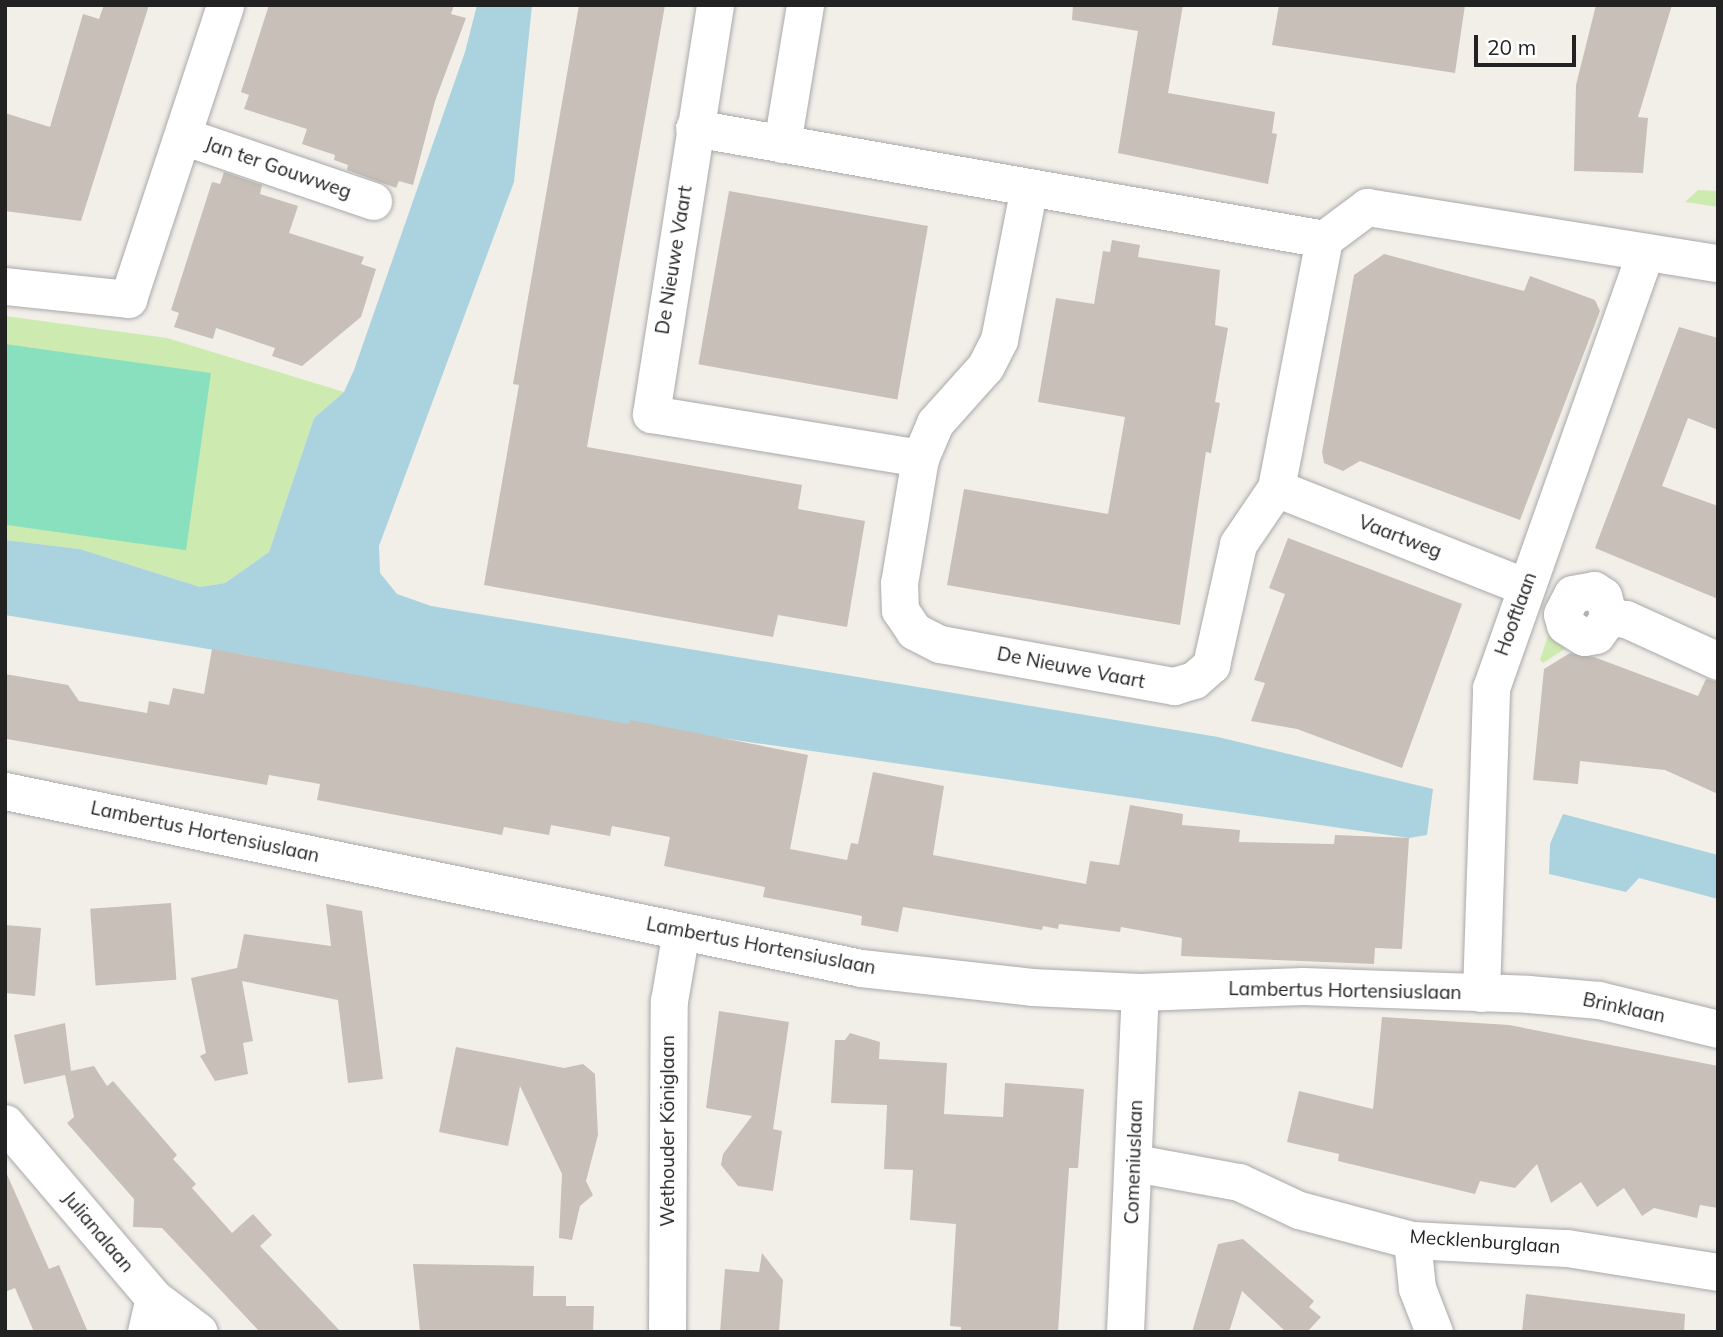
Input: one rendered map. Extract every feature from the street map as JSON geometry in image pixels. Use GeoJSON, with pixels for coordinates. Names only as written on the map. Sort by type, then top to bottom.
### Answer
{"type":"FeatureCollection","features":[{"type":"Feature","properties":{"kind":"street","name":"Jan ter Gouwweg"},"geometry":{"type":"LineString","coordinates":[[5,286],[128,299],[225,5]]}},
{"type":"Feature","properties":{"kind":"street","name":"De Nieuwe Vaart"},"geometry":{"type":"LineString","coordinates":[[715,5],[651,414],[919,458]]}},
{"type":"Feature","properties":{"kind":"street"},"geometry":{"type":"LineString","coordinates":[[782,144],[805,5]]}},
{"type":"Feature","properties":{"kind":"street"},"geometry":{"type":"LineString","coordinates":[[694,128],[1324,239]]}},
{"type":"Feature","properties":{"kind":"street","name":"Jan ter Gouwweg"},"geometry":{"type":"LineString","coordinates":[[183,136],[373,201]]}},
{"type":"Feature","properties":{"kind":"street","name":"De Nieuwe Vaart"},"geometry":{"type":"LineString","coordinates":[[1029,187],[999,340],[985,367],[935,423],[919,458],[899,583],[900,610],[914,631],[940,643],[1174,686],[1194,680],[1211,665],[1238,544],[1276,488]]}},
{"type":"Feature","properties":{"kind":"street"},"geometry":{"type":"LineString","coordinates":[[1276,488],[1324,239],[1367,206],[1718,263]]}},
{"type":"Feature","properties":{"kind":"street","name":"Hooftlaan"},"geometry":{"type":"LineString","coordinates":[[1481,993],[1491,688],[1524,586],[1646,253]]}},
{"type":"Feature","properties":{"kind":"street","name":"Vaartweg"},"geometry":{"type":"LineString","coordinates":[[1276,488],[1524,586]]}},
{"type":"Feature","properties":{"kind":"street"},"geometry":{"type":"LineString","coordinates":[[1609,617],[1626,619],[1718,661]]}},
{"type":"Feature","properties":{"kind":"street","name":"Lambertus Hortensiuslaan"},"geometry":{"type":"LineString","coordinates":[[5,791],[861,968],[1032,988],[1140,992],[1303,986],[1528,995]]}},
{"type":"Feature","properties":{"kind":"street","name":"Wethouder Königlaan"},"geometry":{"type":"LineString","coordinates":[[667,1332],[669,1001],[681,931]]}},
{"type":"Feature","properties":{"kind":"street","name":"Comeniuslaan"},"geometry":{"type":"LineString","coordinates":[[1125,1332],[1135,1163],[1140,992]]}},
{"type":"Feature","properties":{"kind":"street","name":"Brinklaan"},"geometry":{"type":"LineString","coordinates":[[1528,995],[1598,1000],[1718,1029]]}},
{"type":"Feature","properties":{"kind":"street","name":"Julianalaan"},"geometry":{"type":"LineString","coordinates":[[5,1123],[150,1315],[199,1332]]}},
{"type":"Feature","properties":{"kind":"street","name":"Mecklenburglaan"},"geometry":{"type":"LineString","coordinates":[[1135,1163],[1239,1182],[1299,1210],[1412,1240],[1567,1248],[1718,1272]]}},
{"type":"Feature","properties":{"kind":"street"},"geometry":{"type":"LineString","coordinates":[[1412,1240],[1418,1289],[1434,1332]]}},
{"type":"Feature","properties":{"kind":"green space"},"geometry":{"type":"Polygon","coordinates":[[[1698,190],[1718,191],[1718,207],[1685,202],[1698,190]]]}},
{"type":"Feature","properties":{"kind":"green space"},"geometry":{"type":"Polygon","coordinates":[[[5,316],[167,338],[344,392],[314,418],[269,552],[225,583],[200,587],[80,549],[5,540],[5,316]]]}},
{"type":"Feature","properties":{"kind":"green space"},"geometry":{"type":"Polygon","coordinates":[[[5,344],[211,373],[186,550],[5,525],[5,344]]]}},
{"type":"Feature","properties":{"kind":"green space"},"geometry":{"type":"Polygon","coordinates":[[[1556,611],[1574,643],[1543,663],[1540,660],[1556,611]]]}},
{"type":"Feature","properties":{"kind":"water"},"geometry":{"type":"Polygon","coordinates":[[[477,5],[532,5],[514,182],[379,546],[380,573],[397,594],[431,606],[1218,737],[1433,789],[1427,835],[1409,838],[392,690],[268,659],[5,615],[5,540],[80,549],[200,587],[225,583],[269,552],[314,418],[344,392],[354,370],[465,52],[477,5]]]}},
{"type":"Feature","properties":{"kind":"water"},"geometry":{"type":"Polygon","coordinates":[[[1563,814],[1718,855],[1718,899],[1639,878],[1626,892],[1549,874],[1550,844],[1563,814]]]}},
{"type":"Feature","properties":{"kind":"building"},"geometry":{"type":"Polygon","coordinates":[[[104,5],[149,5],[81,221],[5,211],[5,113],[50,127],[83,14],[99,19],[104,5]]]}},
{"type":"Feature","properties":{"kind":"building"},"geometry":{"type":"Polygon","coordinates":[[[269,5],[454,5],[451,14],[466,18],[435,101],[413,185],[399,181],[396,188],[347,170],[348,165],[334,160],[335,155],[302,144],[307,129],[244,109],[249,95],[241,92],[269,5]]]}},
{"type":"Feature","properties":{"kind":"building"},"geometry":{"type":"Polygon","coordinates":[[[579,5],[665,5],[587,447],[802,485],[798,509],[865,521],[847,627],[778,615],[773,637],[484,585],[519,385],[513,384],[579,5]]]}},
{"type":"Feature","properties":{"kind":"building"},"geometry":{"type":"Polygon","coordinates":[[[1073,5],[1183,5],[1168,93],[1275,112],[1272,133],[1277,134],[1268,184],[1118,153],[1138,31],[1072,20],[1073,5]]]}},
{"type":"Feature","properties":{"kind":"building"},"geometry":{"type":"Polygon","coordinates":[[[1279,5],[1465,5],[1455,73],[1272,45],[1279,5]]]}},
{"type":"Feature","properties":{"kind":"building"},"geometry":{"type":"Polygon","coordinates":[[[1596,5],[1672,5],[1638,117],[1648,118],[1643,173],[1574,171],[1576,85],[1596,5]]]}},
{"type":"Feature","properties":{"kind":"building"},"geometry":{"type":"Polygon","coordinates":[[[224,172],[262,185],[260,194],[298,206],[289,233],[364,257],[361,264],[376,269],[361,317],[302,366],[272,356],[275,348],[216,328],[213,339],[174,327],[179,313],[171,310],[212,182],[220,184],[224,172]]]}},
{"type":"Feature","properties":{"kind":"building"},"geometry":{"type":"Polygon","coordinates":[[[729,191],[928,226],[897,399],[698,364],[729,191]]]}},
{"type":"Feature","properties":{"kind":"building"},"geometry":{"type":"Polygon","coordinates":[[[1112,240],[1140,245],[1138,257],[1220,270],[1215,325],[1228,328],[1215,402],[1220,403],[1211,453],[1206,452],[1180,625],[947,585],[964,489],[1108,514],[1125,417],[1038,402],[1056,298],[1094,304],[1103,251],[1110,252],[1112,240]]]}},
{"type":"Feature","properties":{"kind":"building"},"geometry":{"type":"Polygon","coordinates":[[[1384,254],[1524,291],[1530,276],[1595,300],[1600,311],[1520,520],[1360,461],[1343,471],[1324,463],[1322,452],[1354,275],[1384,254]]]}},
{"type":"Feature","properties":{"kind":"building"},"geometry":{"type":"Polygon","coordinates":[[[1679,327],[1718,338],[1718,430],[1688,418],[1662,486],[1718,506],[1718,599],[1595,548],[1679,327]]]}},
{"type":"Feature","properties":{"kind":"building"},"geometry":{"type":"Polygon","coordinates":[[[1288,538],[1462,604],[1402,768],[1297,729],[1251,721],[1265,683],[1254,680],[1285,594],[1269,588],[1288,538]]]}},
{"type":"Feature","properties":{"kind":"building"},"geometry":{"type":"Polygon","coordinates":[[[212,649],[629,724],[630,720],[808,755],[790,849],[847,860],[851,843],[858,844],[873,772],[944,786],[933,855],[1086,884],[1090,861],[1119,865],[1130,805],[1183,814],[1182,825],[1240,830],[1239,842],[1334,844],[1335,835],[1409,838],[1402,949],[1375,948],[1374,964],[1181,956],[1182,938],[1121,927],[1120,932],[1059,924],[1058,929],[1043,926],[1042,930],[903,907],[898,932],[861,925],[862,916],[763,897],[765,887],[664,866],[670,837],[612,826],[610,836],[551,825],[549,835],[504,827],[502,835],[317,800],[320,784],[269,775],[267,785],[7,739],[5,674],[68,685],[79,701],[147,713],[149,701],[169,705],[173,688],[204,694],[212,649]]]}},
{"type":"Feature","properties":{"kind":"building"},"geometry":{"type":"Polygon","coordinates":[[[1570,653],[1594,657],[1698,696],[1706,679],[1718,682],[1718,794],[1665,770],[1580,761],[1578,784],[1533,780],[1544,669],[1570,653]]]}},
{"type":"Feature","properties":{"kind":"building"},"geometry":{"type":"Polygon","coordinates":[[[171,903],[176,980],[96,985],[90,909],[171,903]]]}},
{"type":"Feature","properties":{"kind":"building"},"geometry":{"type":"Polygon","coordinates":[[[326,904],[362,911],[383,1079],[348,1083],[338,1000],[242,981],[253,1041],[243,1043],[248,1074],[215,1081],[200,1056],[206,1053],[191,978],[237,968],[244,934],[331,946],[326,904]]]}},
{"type":"Feature","properties":{"kind":"building"},"geometry":{"type":"Polygon","coordinates":[[[5,925],[41,928],[35,996],[5,993],[5,925]]]}},
{"type":"Feature","properties":{"kind":"building"},"geometry":{"type":"Polygon","coordinates":[[[719,1011],[789,1022],[773,1129],[782,1131],[773,1191],[738,1186],[721,1165],[723,1154],[752,1116],[706,1108],[719,1011]]]}},
{"type":"Feature","properties":{"kind":"building"},"geometry":{"type":"Polygon","coordinates":[[[1382,1017],[1509,1025],[1718,1066],[1718,1208],[1700,1205],[1697,1218],[1654,1208],[1642,1216],[1624,1188],[1597,1207],[1581,1182],[1551,1203],[1537,1164],[1515,1188],[1480,1181],[1475,1194],[1338,1161],[1339,1154],[1287,1142],[1299,1091],[1373,1109],[1382,1017]]]}},
{"type":"Feature","properties":{"kind":"building"},"geometry":{"type":"Polygon","coordinates":[[[65,1023],[71,1071],[94,1066],[107,1086],[113,1081],[177,1155],[173,1159],[196,1184],[192,1188],[232,1233],[253,1214],[272,1235],[260,1246],[341,1332],[260,1332],[162,1228],[133,1227],[134,1199],[67,1123],[74,1117],[65,1075],[24,1084],[14,1035],[65,1023]]]}},
{"type":"Feature","properties":{"kind":"building"},"geometry":{"type":"Polygon","coordinates":[[[850,1033],[880,1042],[879,1059],[947,1063],[944,1114],[1003,1117],[1005,1083],[1084,1089],[1078,1168],[1069,1168],[1058,1332],[961,1332],[961,1327],[950,1326],[956,1224],[910,1220],[913,1170],[884,1169],[887,1105],[831,1103],[835,1040],[845,1040],[850,1033]]]}},
{"type":"Feature","properties":{"kind":"building"},"geometry":{"type":"Polygon","coordinates":[[[456,1047],[564,1068],[583,1064],[595,1074],[598,1135],[586,1181],[593,1195],[580,1206],[572,1240],[559,1238],[562,1174],[520,1086],[508,1146],[439,1132],[456,1047]]]}},
{"type":"Feature","properties":{"kind":"building"},"geometry":{"type":"Polygon","coordinates":[[[5,1170],[49,1269],[59,1265],[88,1332],[34,1332],[15,1288],[5,1292],[5,1170]]]}},
{"type":"Feature","properties":{"kind":"building"},"geometry":{"type":"Polygon","coordinates":[[[1243,1239],[1314,1301],[1309,1307],[1321,1317],[1307,1332],[1286,1332],[1242,1291],[1229,1332],[1192,1332],[1218,1244],[1243,1239]]]}},
{"type":"Feature","properties":{"kind":"building"},"geometry":{"type":"Polygon","coordinates":[[[762,1253],[783,1280],[779,1332],[720,1332],[725,1269],[759,1272],[762,1253]]]}},
{"type":"Feature","properties":{"kind":"building"},"geometry":{"type":"Polygon","coordinates":[[[413,1264],[534,1266],[533,1296],[566,1296],[566,1306],[594,1306],[593,1332],[420,1332],[413,1264]]]}},
{"type":"Feature","properties":{"kind":"building"},"geometry":{"type":"Polygon","coordinates":[[[1526,1294],[1685,1314],[1684,1332],[1522,1332],[1526,1294]]]}}]}
